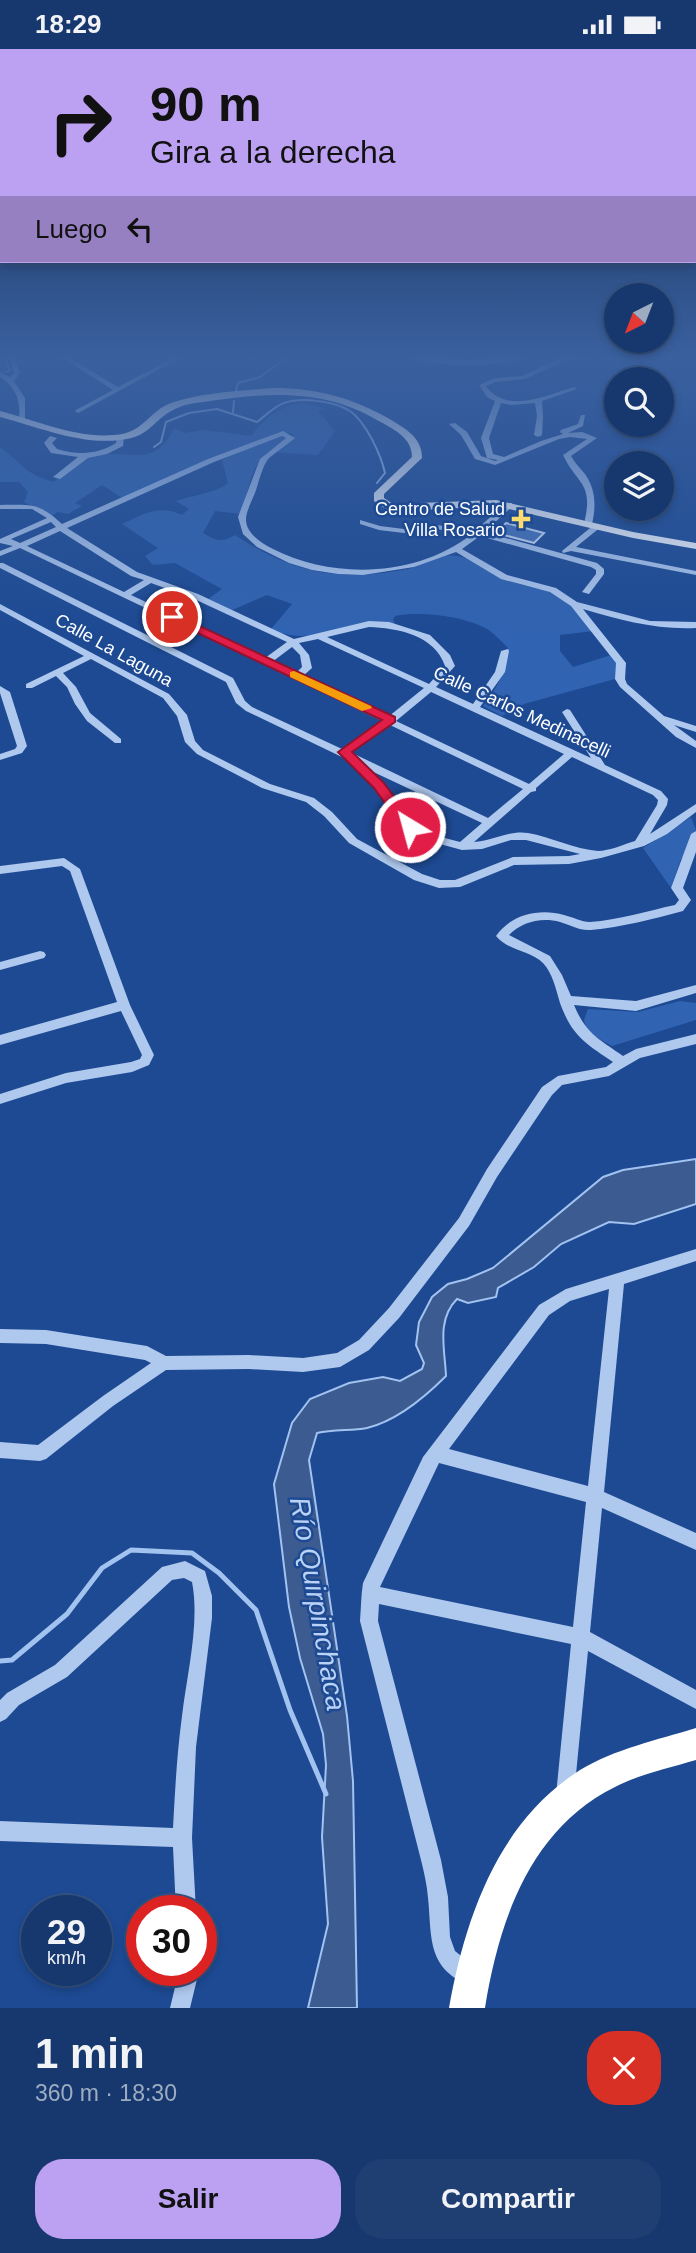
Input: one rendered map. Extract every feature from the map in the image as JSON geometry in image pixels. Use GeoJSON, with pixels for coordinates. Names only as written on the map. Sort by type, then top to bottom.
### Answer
{"type":"FeatureCollection","features":[{"type":"Feature","properties":{"kind":"highway"},"geometry":{"type":"LineString","coordinates":[[469,1992],[491,1906],[511,1868],[539,1828],[564,1803],[592,1782],[639,1762],[696,1744]]}},
{"type":"Feature","properties":{"kind":"main road"},"geometry":{"type":"LineString","coordinates":[[418,448],[417,458],[379,493],[382,503],[390,507],[416,509],[480,504],[509,505],[696,546]]}},
{"type":"Feature","properties":{"kind":"street"},"geometry":{"type":"LineString","coordinates":[[52,448],[76,457],[114,448]]}},
{"type":"Feature","properties":{"kind":"street"},"geometry":{"type":"LineString","coordinates":[[3,548],[21,546],[63,529],[243,448]]}},
{"type":"Feature","properties":{"kind":"street"},"geometry":{"type":"LineString","coordinates":[[275,448],[260,467],[242,517],[242,524],[246,534],[263,547],[300,566],[338,572],[382,570],[408,565],[455,548],[478,533],[509,505]]}},
{"type":"Feature","properties":{"kind":"street"},"geometry":{"type":"LineString","coordinates":[[473,448],[478,457],[495,463],[512,457],[525,448]]}},
{"type":"Feature","properties":{"kind":"street"},"geometry":{"type":"LineString","coordinates":[[488,448],[490,456],[512,457]]}},
{"type":"Feature","properties":{"kind":"street"},"geometry":{"type":"LineString","coordinates":[[561,556],[593,525],[593,502],[584,478],[570,464],[567,455],[577,448]]}},
{"type":"Feature","properties":{"kind":"street"},"geometry":{"type":"LineString","coordinates":[[57,477],[86,456]]}},
{"type":"Feature","properties":{"kind":"street"},"geometry":{"type":"LineString","coordinates":[[0,507],[33,507],[134,574],[152,579],[293,642],[304,655],[307,668],[298,676]]}},
{"type":"Feature","properties":{"kind":"street"},"geometry":{"type":"LineString","coordinates":[[3,548],[52,519]]}},
{"type":"Feature","properties":{"kind":"street"},"geometry":{"type":"LineString","coordinates":[[363,522],[379,528],[404,531],[436,527],[478,533],[600,569],[600,574],[586,592]]}},
{"type":"Feature","properties":{"kind":"street"},"geometry":{"type":"LineString","coordinates":[[3,548],[21,546],[391,719],[532,789]]}},
{"type":"Feature","properties":{"kind":"street"},"geometry":{"type":"LineString","coordinates":[[455,548],[504,577],[553,590],[574,604],[614,616],[682,627],[696,625]]}},
{"type":"Feature","properties":{"kind":"street"},"geometry":{"type":"LineString","coordinates":[[569,548],[696,573]]}},
{"type":"Feature","properties":{"kind":"street"},"geometry":{"type":"LineString","coordinates":[[0,565],[230,680],[241,703],[490,824]]}},
{"type":"Feature","properties":{"kind":"street"},"geometry":{"type":"LineString","coordinates":[[111,588],[134,574]]}},
{"type":"Feature","properties":{"kind":"street"},"geometry":{"type":"LineString","coordinates":[[125,595],[152,579]]}},
{"type":"Feature","properties":{"kind":"street"},"geometry":{"type":"LineString","coordinates":[[574,604],[621,663],[620,679],[623,685],[679,735],[696,745]]}},
{"type":"Feature","properties":{"kind":"street","name":"Calle La Laguna"},"geometry":{"type":"LineString","coordinates":[[0,607],[166,697],[182,715],[190,742],[200,752],[273,789],[310,800],[320,806],[353,841],[418,877],[439,884],[456,884],[513,861],[569,860],[601,854]]}},
{"type":"Feature","properties":{"kind":"street"},"geometry":{"type":"LineString","coordinates":[[267,661],[293,642],[369,624],[411,630],[427,637],[447,657],[450,666],[431,686],[391,719],[344,752]]}},
{"type":"Feature","properties":{"kind":"street","name":"Calle Carlos Medinacelli"},"geometry":{"type":"LineString","coordinates":[[319,636],[657,793],[663,799],[662,805],[640,843]]}},
{"type":"Feature","properties":{"kind":"street"},"geometry":{"type":"LineString","coordinates":[[475,707],[500,672],[505,650]]}},
{"type":"Feature","properties":{"kind":"street"},"geometry":{"type":"LineString","coordinates":[[29,686],[92,655]]}},
{"type":"Feature","properties":{"kind":"street"},"geometry":{"type":"LineString","coordinates":[[57,673],[71,684],[82,709],[93,722],[118,741]]}},
{"type":"Feature","properties":{"kind":"street"},"geometry":{"type":"LineString","coordinates":[[0,689],[5,692],[22,746],[19,751],[0,757]]}},
{"type":"Feature","properties":{"kind":"street"},"geometry":{"type":"LineString","coordinates":[[567,712],[600,766]]}},
{"type":"Feature","properties":{"kind":"street"},"geometry":{"type":"LineString","coordinates":[[662,719],[696,729]]}},
{"type":"Feature","properties":{"kind":"street"},"geometry":{"type":"LineString","coordinates":[[344,752],[378,785],[418,835],[462,846],[481,845],[511,836],[527,836],[565,848],[601,854],[640,843],[663,832],[696,808]]}},
{"type":"Feature","properties":{"kind":"street"},"geometry":{"type":"LineString","coordinates":[[462,846],[571,753]]}},
{"type":"Feature","properties":{"kind":"street"},"geometry":{"type":"LineString","coordinates":[[622,1062],[582,1034],[553,968],[545,959],[533,951],[508,942],[502,936],[506,930],[530,918],[544,915],[585,926],[679,908],[685,900],[677,888],[682,868],[692,854],[696,834]]}},
{"type":"Feature","properties":{"kind":"street"},"geometry":{"type":"LineString","coordinates":[[0,870],[64,862],[75,869],[124,1005],[148,1055],[145,1062],[132,1067],[66,1077],[0,1099]]}},
{"type":"Feature","properties":{"kind":"street"},"geometry":{"type":"LineString","coordinates":[[0,967],[40,955]]}},
{"type":"Feature","properties":{"kind":"street"},"geometry":{"type":"LineString","coordinates":[[565,1000],[636,1006],[696,989]]}},
{"type":"Feature","properties":{"kind":"street"},"geometry":{"type":"LineString","coordinates":[[0,1040],[124,1005]]}},
{"type":"Feature","properties":{"kind":"street"},"geometry":{"type":"LineString","coordinates":[[0,1336],[46,1337],[147,1353],[164,1363],[249,1362],[303,1365],[340,1360],[364,1345],[394,1313],[464,1222],[492,1173],[547,1091],[558,1081],[609,1071],[645,1052],[696,1039]]}},
{"type":"Feature","properties":{"kind":"street"},"geometry":{"type":"LineString","coordinates":[[469,1992],[448,1958],[440,1937],[438,1897],[431,1860],[369,1621],[369,1593],[423,1475],[544,1310],[566,1296],[696,1255]]}},
{"type":"Feature","properties":{"kind":"street"},"geometry":{"type":"LineString","coordinates":[[564,1803],[617,1280]]}},
{"type":"Feature","properties":{"kind":"street"},"geometry":{"type":"LineString","coordinates":[[0,1450],[40,1453],[108,1401],[164,1363]]}},
{"type":"Feature","properties":{"kind":"street"},"geometry":{"type":"LineString","coordinates":[[436,1454],[595,1496],[696,1542]]}},
{"type":"Feature","properties":{"kind":"street"},"geometry":{"type":"LineString","coordinates":[[0,1713],[13,1699],[61,1671],[167,1573],[185,1569],[198,1577],[203,1596],[202,1618],[187,1747],[181,1838],[185,1895]]}},
{"type":"Feature","properties":{"kind":"street"},"geometry":{"type":"LineString","coordinates":[[369,1593],[581,1637],[696,1700]]}},
{"type":"Feature","properties":{"kind":"street"},"geometry":{"type":"LineString","coordinates":[[0,1831],[181,1838]]}},
{"type":"Feature","properties":{"kind":"street"},"geometry":{"type":"LineString","coordinates":[[180,2008],[185,1986]]}},
{"type":"Feature","properties":{"kind":"shaded area"},"geometry":{"type":"Polygon","coordinates":[[[0,448],[30,472],[54,482],[72,467],[92,457],[105,454],[149,454],[158,450],[241,448],[124,499],[102,485],[75,503],[82,506],[68,514],[57,512],[49,518],[24,502],[28,492],[19,482],[0,482],[0,448]]]}},
{"type":"Feature","properties":{"kind":"shaded area"},"geometry":{"type":"Polygon","coordinates":[[[245,448],[273,448],[264,456],[254,472],[241,514],[215,511],[203,533],[219,540],[235,535],[277,559],[318,572],[360,575],[383,573],[408,569],[444,556],[473,561],[519,584],[560,596],[593,631],[560,635],[560,651],[573,667],[611,655],[619,666],[615,679],[524,704],[502,716],[483,706],[500,679],[506,665],[508,648],[487,629],[477,625],[454,618],[417,614],[395,616],[393,620],[397,627],[363,624],[317,634],[287,635],[271,629],[292,604],[267,595],[230,611],[207,600],[222,589],[175,563],[153,565],[145,556],[158,548],[122,524],[158,510],[182,515],[189,509],[176,501],[228,483],[222,460],[245,448]]]}},
{"type":"Feature","properties":{"kind":"shaded area"},"geometry":{"type":"Polygon","coordinates":[[[279,448],[323,448],[318,455],[273,452],[279,448]]]}},
{"type":"Feature","properties":{"kind":"shaded area"},"geometry":{"type":"Polygon","coordinates":[[[691,817],[696,830],[689,838],[688,853],[681,859],[671,888],[643,848],[691,817]]]}},
{"type":"Feature","properties":{"kind":"shaded area"},"geometry":{"type":"Polygon","coordinates":[[[680,1001],[696,1003],[696,1020],[612,1046],[587,1032],[584,1020],[588,1009],[638,1012],[680,1001]]]}},
{"type":"Feature","properties":{"kind":"water","name":"Río Quirpinchaca"},"geometry":{"type":"Polygon","coordinates":[[[696,1159],[696,1204],[634,1224],[609,1222],[561,1244],[534,1267],[498,1288],[496,1297],[468,1303],[457,1299],[446,1316],[446,1376],[438,1384],[410,1407],[378,1425],[317,1433],[309,1460],[347,1716],[353,1781],[357,2008],[308,2008],[328,1924],[322,1837],[326,1765],[323,1734],[300,1658],[289,1607],[274,1484],[292,1423],[310,1399],[349,1383],[383,1377],[400,1381],[422,1369],[424,1363],[416,1345],[419,1322],[432,1297],[448,1284],[493,1268],[603,1177],[623,1170],[696,1159]]]}},
{"type":"Feature","properties":{"kind":"building"},"geometry":{"type":"Polygon","coordinates":[[[506,523],[544,533],[534,543],[496,533],[506,523]]]}},
{"type":"Feature","properties":{"kind":"waterway"},"geometry":{"type":"LineString","coordinates":[[376,448],[385,473],[377,483]]}},
{"type":"Feature","properties":{"kind":"waterway"},"geometry":{"type":"LineString","coordinates":[[0,1661],[12,1660],[67,1614],[102,1568],[131,1550],[192,1553],[219,1573],[256,1610],[290,1710],[326,1794]]}},
{"type":"Feature","properties":{"kind":"slow traffic"},"geometry":{"type":"LineString","coordinates":[[294,674],[366,708]]}},
{"type":"Feature","properties":{"kind":"place","name":"Centro de Salud Villa Rosario"},"geometry":{"type":"Point","coordinates":[521,519]}},
{"type":"Feature","properties":{"kind":"route"},"geometry":{"type":"LineString","coordinates":[[172,617],[391,719],[344,752],[378,785],[410,827]]}}]}
